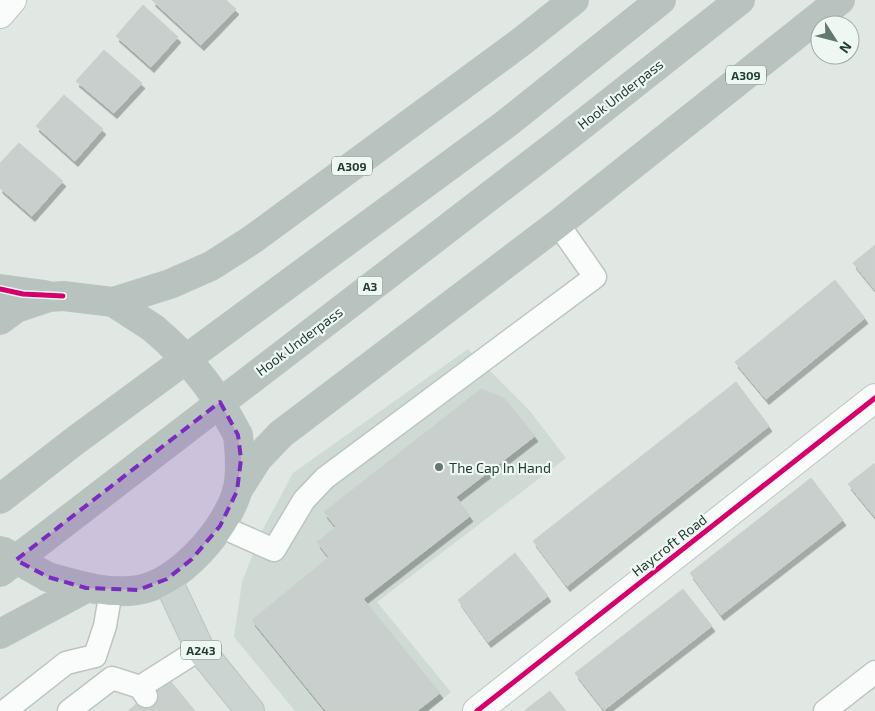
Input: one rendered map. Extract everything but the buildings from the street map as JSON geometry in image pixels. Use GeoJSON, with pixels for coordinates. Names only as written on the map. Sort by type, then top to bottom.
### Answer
{"type":"FeatureCollection","features":[{"type":"Feature","properties":{"kind":"highway","name":"A309"},"geometry":{"type":"LineString","coordinates":[[113,302],[170,284],[203,270],[245,245],[521,42],[574,0]]}},
{"type":"Feature","properties":{"kind":"highway"},"geometry":{"type":"LineString","coordinates":[[0,500],[76,440],[507,122],[661,0]]}},
{"type":"Feature","properties":{"kind":"highway","name":"Hook Underpass"},"geometry":{"type":"LineString","coordinates":[[0,572],[740,0]]}},
{"type":"Feature","properties":{"kind":"highway","name":"A309"},"geometry":{"type":"LineString","coordinates":[[237,491],[258,458],[281,434],[558,224],[840,0]]}},
{"type":"Feature","properties":{"kind":"highway"},"geometry":{"type":"LineString","coordinates":[[0,289],[23,294],[63,296],[113,302],[153,328],[177,348],[204,378],[238,435],[240,459],[237,491],[220,526],[192,559],[167,579],[138,590],[99,590],[48,577],[0,550]]}},
{"type":"Feature","properties":{"kind":"highway"},"geometry":{"type":"LineString","coordinates":[[0,320],[16,308],[49,297],[63,296]]}},
{"type":"Feature","properties":{"kind":"highway"},"geometry":{"type":"LineString","coordinates":[[0,634],[99,590]]}},
{"type":"Feature","properties":{"kind":"main road","name":"A243"},"geometry":{"type":"LineString","coordinates":[[167,579],[200,650],[250,711]]}},
{"type":"Feature","properties":{"kind":"street"},"geometry":{"type":"LineString","coordinates":[[0,14],[12,0]]}},
{"type":"Feature","properties":{"kind":"street","name":"Haycroft Road"},"geometry":{"type":"LineString","coordinates":[[476,711],[875,398]]}},
{"type":"Feature","properties":{"kind":"lane"},"geometry":{"type":"LineString","coordinates":[[220,526],[274,550],[304,500],[325,478],[596,277],[558,224]]}},
{"type":"Feature","properties":{"kind":"lane"},"geometry":{"type":"LineString","coordinates":[[96,656],[105,626],[99,590]]}},
{"type":"Feature","properties":{"kind":"lane"},"geometry":{"type":"LineString","coordinates":[[96,656],[112,678],[143,692],[200,650]]}},
{"type":"Feature","properties":{"kind":"lane"},"geometry":{"type":"LineString","coordinates":[[5,711],[66,663],[96,656]]}},
{"type":"Feature","properties":{"kind":"lane"},"geometry":{"type":"LineString","coordinates":[[825,711],[875,672]]}},
{"type":"Feature","properties":{"kind":"lane"},"geometry":{"type":"LineString","coordinates":[[69,711],[112,678]]}},
{"type":"Feature","properties":{"kind":"highlighted area"},"geometry":{"type":"Polygon","coordinates":[[[220,402],[238,435],[241,459],[237,491],[220,526],[192,559],[167,579],[138,590],[86,588],[48,577],[16,560],[220,402]]]}},
{"type":"Feature","properties":{"kind":"shaded area"},"geometry":{"type":"Polygon","coordinates":[[[468,349],[530,411],[566,458],[377,602],[451,692],[429,711],[295,711],[234,637],[242,582],[262,531],[293,473],[468,349]]]}},
{"type":"Feature","properties":{"kind":"cycle path"},"geometry":{"type":"LineString","coordinates":[[0,289],[23,294],[63,296]]}},
{"type":"Feature","properties":{"kind":"cycle path"},"geometry":{"type":"LineString","coordinates":[[477,711],[875,398]]}},
{"type":"Feature","properties":{"kind":"place","name":"The Cap In Hand"},"geometry":{"type":"Point","coordinates":[439,467]}}]}
